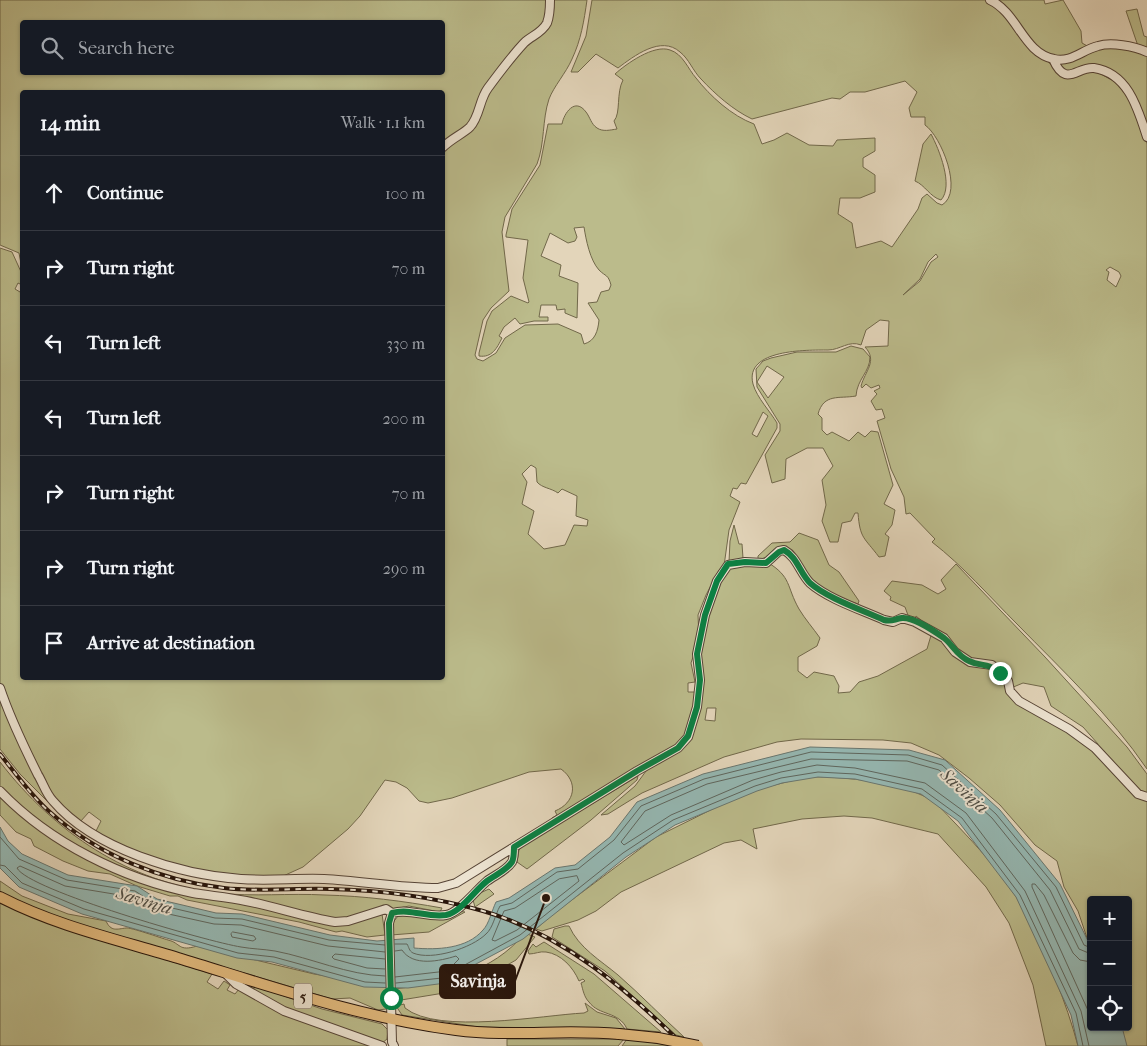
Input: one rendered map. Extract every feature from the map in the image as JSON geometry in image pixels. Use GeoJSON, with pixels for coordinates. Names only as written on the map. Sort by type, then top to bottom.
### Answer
{"type":"FeatureCollection","features":[{"type":"Feature","properties":{"kind":"main road","name":"5"},"geometry":{"type":"LineString","coordinates":[[0,897],[49,919],[320,1001],[392,1019],[434,1027],[492,1033],[619,1034],[658,1038],[698,1046]]}},
{"type":"Feature","properties":{"kind":"street"},"geometry":{"type":"LineString","coordinates":[[445,145],[458,133],[468,129],[474,121],[486,91],[500,72],[526,41],[536,36],[546,24],[550,10],[550,0]]}},
{"type":"Feature","properties":{"kind":"street"},"geometry":{"type":"LineString","coordinates":[[990,0],[1007,11],[1035,50],[1053,59],[1067,60],[1099,46],[1140,48],[1147,52]]}},
{"type":"Feature","properties":{"kind":"street"},"geometry":{"type":"LineString","coordinates":[[1053,59],[1057,67],[1066,74],[1074,75],[1086,69],[1094,68],[1126,85],[1138,109],[1147,137]]}},
{"type":"Feature","properties":{"kind":"street"},"geometry":{"type":"LineString","coordinates":[[0,688],[23,745],[51,800],[64,814],[98,836],[148,860],[190,873],[238,879],[324,879],[438,888],[456,883],[637,771],[678,748],[688,736],[697,707],[700,680],[697,654],[705,615],[717,581],[728,564],[745,562],[766,563],[784,550],[792,554],[810,582],[822,591],[884,620],[893,622],[902,618],[915,622],[944,638],[955,652],[970,662],[992,666],[1008,681],[1010,691],[1019,701],[1069,729],[1088,743],[1107,760],[1138,794],[1147,797]]}},
{"type":"Feature","properties":{"kind":"street"},"geometry":{"type":"LineString","coordinates":[[0,791],[21,812],[52,835],[107,864],[145,880],[192,893],[246,901],[335,922],[348,922],[386,909],[392,913],[415,912],[432,916],[448,915],[456,911],[475,892],[504,871],[512,861],[514,847]]}},
{"type":"Feature","properties":{"kind":"street"},"geometry":{"type":"LineString","coordinates":[[392,913],[390,931],[391,998],[394,1046]]}},
{"type":"Feature","properties":{"kind":"street"},"geometry":{"type":"LineString","coordinates":[[224,972],[236,984],[284,1011],[382,1046]]}},
{"type":"Feature","properties":{"kind":"green space"},"geometry":{"type":"Polygon","coordinates":[[[0,0],[587,0],[578,45],[549,99],[537,164],[505,217],[502,232],[509,291],[491,308],[483,320],[475,355],[477,359],[483,361],[496,353],[505,338],[525,325],[558,324],[581,334],[584,344],[591,341],[595,335],[599,320],[588,303],[597,302],[601,292],[609,290],[611,285],[608,277],[599,270],[593,261],[584,227],[574,228],[577,237],[575,241],[568,243],[550,233],[541,256],[561,265],[559,276],[578,283],[577,318],[565,313],[565,309],[557,310],[556,305],[541,305],[539,317],[548,317],[548,321],[520,324],[515,318],[504,327],[499,336],[502,338],[494,352],[479,356],[487,321],[492,311],[511,296],[529,302],[523,278],[528,240],[506,237],[506,235],[512,209],[540,165],[548,124],[562,124],[568,111],[574,106],[578,106],[586,112],[593,125],[597,128],[604,130],[617,129],[614,121],[623,80],[615,74],[633,60],[648,52],[663,49],[675,52],[715,98],[730,111],[754,124],[762,144],[787,133],[809,145],[833,146],[837,140],[875,138],[875,151],[863,158],[863,167],[875,175],[875,192],[860,198],[840,198],[838,214],[852,223],[856,248],[881,241],[892,247],[918,209],[922,198],[927,194],[942,205],[948,198],[951,189],[948,164],[938,140],[925,125],[925,117],[911,117],[909,108],[917,92],[905,81],[865,92],[850,92],[840,99],[832,98],[752,119],[718,96],[698,76],[683,55],[673,47],[656,46],[648,49],[618,68],[596,54],[578,72],[571,72],[586,36],[592,0],[985,0],[1000,8],[1044,58],[1064,77],[1073,78],[1088,71],[1097,72],[1123,86],[1138,114],[1147,144],[1147,769],[1118,730],[1085,694],[965,571],[932,542],[935,539],[910,513],[906,514],[904,497],[891,469],[877,421],[885,418],[882,409],[876,410],[871,401],[877,394],[874,391],[880,388],[879,385],[871,388],[866,384],[862,388],[861,386],[871,362],[869,352],[865,347],[888,346],[889,321],[880,320],[866,330],[861,345],[848,344],[832,350],[806,350],[779,354],[767,358],[758,364],[753,372],[755,389],[777,423],[777,428],[746,484],[741,483],[737,489],[733,488],[730,496],[740,502],[729,530],[724,566],[719,570],[698,615],[699,638],[691,663],[695,682],[688,683],[688,692],[696,692],[695,706],[692,719],[679,744],[553,820],[552,818],[557,815],[555,811],[567,803],[572,792],[570,780],[561,769],[529,772],[452,798],[428,803],[419,801],[407,788],[396,782],[385,780],[360,816],[348,829],[303,867],[281,877],[242,877],[162,863],[113,843],[96,831],[101,821],[89,812],[80,822],[57,805],[12,718],[0,683],[0,248],[12,252],[20,270],[20,284],[18,283],[15,289],[20,292],[20,680],[445,680],[445,90],[20,90],[20,258],[19,253],[0,245],[0,0]],[[936,254],[928,262],[920,279],[903,295],[920,281],[931,262],[938,257],[936,254]],[[1110,267],[1106,270],[1109,272],[1107,280],[1116,287],[1121,276],[1119,272],[1110,267]],[[763,412],[752,434],[757,437],[768,416],[763,412]],[[531,465],[522,474],[527,482],[522,504],[534,511],[528,534],[544,549],[565,545],[574,525],[587,526],[588,520],[576,516],[577,496],[562,489],[558,493],[539,484],[537,482],[536,468],[531,465]]]}},
{"type":"Feature","properties":{"kind":"green space"},"geometry":{"type":"Polygon","coordinates":[[[996,0],[1044,0],[1045,4],[1063,0],[1081,31],[1082,43],[1089,47],[1063,58],[1047,54],[1034,46],[1013,15],[1003,4],[996,0]]]}},
{"type":"Feature","properties":{"kind":"green space"},"geometry":{"type":"Polygon","coordinates":[[[1137,9],[1144,36],[1147,37],[1147,49],[1138,46],[1126,11],[1137,9]]]}},
{"type":"Feature","properties":{"kind":"green space"},"geometry":{"type":"Polygon","coordinates":[[[1103,47],[1122,47],[1147,54],[1147,129],[1141,109],[1126,81],[1097,66],[1066,72],[1058,62],[1065,63],[1103,47]]]}},
{"type":"Feature","properties":{"kind":"green space"},"geometry":{"type":"Polygon","coordinates":[[[931,134],[938,149],[946,177],[945,194],[941,200],[915,181],[923,144],[931,134]]]}},
{"type":"Feature","properties":{"kind":"green space"},"geometry":{"type":"Polygon","coordinates":[[[851,346],[863,349],[870,357],[869,362],[856,396],[838,397],[828,400],[821,407],[818,414],[822,418],[822,430],[827,435],[832,432],[849,441],[858,432],[865,437],[871,431],[878,432],[893,485],[884,504],[895,510],[892,525],[885,534],[889,537],[885,556],[879,557],[864,537],[860,528],[858,513],[855,513],[851,521],[842,523],[838,542],[830,542],[822,521],[826,505],[822,480],[833,466],[823,448],[807,448],[786,459],[785,479],[772,483],[765,455],[780,431],[780,424],[757,387],[756,369],[763,361],[797,352],[836,352],[851,346]],[[767,366],[757,382],[768,398],[784,377],[767,366]]]}},
{"type":"Feature","properties":{"kind":"green space"},"geometry":{"type":"Polygon","coordinates":[[[734,525],[739,544],[742,544],[743,558],[729,562],[730,541],[734,525]]]}},
{"type":"Feature","properties":{"kind":"green space"},"geometry":{"type":"Polygon","coordinates":[[[799,533],[818,540],[829,565],[839,572],[859,601],[858,604],[832,595],[814,583],[789,550],[758,560],[758,556],[772,543],[790,542],[799,533]]]}},
{"type":"Feature","properties":{"kind":"green space"},"geometry":{"type":"Polygon","coordinates":[[[767,562],[775,567],[785,577],[799,609],[820,638],[817,646],[798,657],[798,671],[807,678],[814,672],[834,676],[839,686],[838,693],[850,692],[859,682],[878,676],[927,649],[932,632],[959,656],[992,669],[1000,676],[1009,694],[1080,739],[1147,799],[1147,1046],[1123,1046],[1121,1031],[1132,1031],[1132,896],[1087,896],[1087,938],[1078,911],[1064,887],[1057,861],[1035,845],[1000,805],[969,778],[939,755],[911,743],[883,740],[801,739],[777,742],[724,757],[642,793],[608,814],[601,815],[635,786],[649,767],[681,748],[695,724],[697,671],[706,606],[729,568],[767,562]],[[707,708],[705,720],[715,721],[716,708],[707,708]]]}},
{"type":"Feature","properties":{"kind":"green space"},"geometry":{"type":"Polygon","coordinates":[[[956,564],[1045,657],[1127,747],[1147,774],[1147,794],[1127,779],[1097,746],[1098,744],[1083,727],[1051,706],[1044,687],[1023,683],[1011,688],[1003,672],[964,656],[916,616],[915,619],[909,618],[905,607],[890,600],[891,597],[884,591],[892,581],[922,585],[938,594],[946,589],[941,580],[956,564]]]}},
{"type":"Feature","properties":{"kind":"green space"},"geometry":{"type":"Polygon","coordinates":[[[0,690],[50,800],[58,812],[20,774],[0,749],[0,690]]]}},
{"type":"Feature","properties":{"kind":"green space"},"geometry":{"type":"Polygon","coordinates":[[[0,762],[21,788],[69,832],[96,850],[154,878],[185,887],[218,893],[354,896],[442,908],[440,912],[409,906],[394,909],[383,905],[361,917],[333,919],[198,893],[135,874],[62,840],[6,795],[0,787],[0,762]]]}},
{"type":"Feature","properties":{"kind":"green space"},"geometry":{"type":"Polygon","coordinates":[[[638,776],[637,780],[591,820],[527,869],[517,862],[519,850],[524,845],[638,776]]]}},
{"type":"Feature","properties":{"kind":"green space"},"geometry":{"type":"Polygon","coordinates":[[[806,777],[855,779],[891,785],[923,796],[936,803],[995,868],[1025,912],[1055,978],[1078,1046],[1046,1046],[1033,985],[1009,923],[986,887],[938,834],[872,818],[844,816],[802,819],[753,829],[757,849],[741,840],[724,843],[621,892],[596,911],[578,920],[542,931],[536,929],[549,917],[656,837],[747,792],[806,777]]]}},
{"type":"Feature","properties":{"kind":"green space"},"geometry":{"type":"Polygon","coordinates":[[[0,793],[16,809],[122,873],[320,921],[382,914],[385,935],[367,937],[342,931],[336,932],[299,922],[187,900],[137,886],[110,874],[88,871],[34,846],[31,839],[16,832],[0,815],[0,793]]]}},
{"type":"Feature","properties":{"kind":"green space"},"geometry":{"type":"Polygon","coordinates":[[[0,881],[22,896],[68,914],[106,921],[114,929],[133,929],[172,941],[183,948],[197,946],[314,974],[387,986],[386,1009],[378,1010],[350,998],[332,999],[48,915],[0,892],[0,881]]]}},
{"type":"Feature","properties":{"kind":"green space"},"geometry":{"type":"Polygon","coordinates":[[[489,889],[494,894],[475,907],[473,900],[480,893],[489,889]]]}},
{"type":"Feature","properties":{"kind":"green space"},"geometry":{"type":"Polygon","coordinates":[[[0,903],[42,921],[212,974],[207,982],[218,989],[224,981],[230,985],[227,990],[235,994],[239,989],[373,1046],[0,1046],[0,903]]]}},
{"type":"Feature","properties":{"kind":"green space"},"geometry":{"type":"Polygon","coordinates":[[[465,912],[429,932],[391,935],[391,925],[398,916],[465,912]]]}},
{"type":"Feature","properties":{"kind":"green space"},"geometry":{"type":"Polygon","coordinates":[[[569,926],[578,941],[590,953],[627,983],[684,1037],[676,1035],[605,971],[552,937],[554,929],[569,926]]]}},
{"type":"Feature","properties":{"kind":"green space"},"geometry":{"type":"Polygon","coordinates":[[[525,933],[535,937],[516,960],[481,980],[444,993],[395,1001],[394,989],[431,983],[466,974],[498,958],[525,933]]]}},
{"type":"Feature","properties":{"kind":"green space"},"geometry":{"type":"Polygon","coordinates":[[[544,942],[594,974],[661,1032],[627,1029],[619,1019],[598,1010],[587,1000],[581,983],[585,981],[583,979],[579,981],[570,966],[561,958],[546,952],[529,954],[528,951],[533,944],[536,947],[544,942]]]}},
{"type":"Feature","properties":{"kind":"green space"},"geometry":{"type":"Polygon","coordinates":[[[240,981],[322,1009],[382,1024],[388,1030],[387,1039],[381,1044],[285,1010],[265,996],[245,987],[240,981]]]}},
{"type":"Feature","properties":{"kind":"green space"},"geometry":{"type":"Polygon","coordinates":[[[585,1003],[597,1012],[616,1018],[625,1029],[478,1027],[402,1015],[396,1006],[404,1004],[405,1008],[420,1016],[465,1022],[584,1013],[588,1011],[585,1003]]]}},
{"type":"Feature","properties":{"kind":"green space"},"geometry":{"type":"Polygon","coordinates":[[[507,1039],[624,1039],[618,1046],[507,1046],[507,1039]]]}},
{"type":"Feature","properties":{"kind":"green space"},"geometry":{"type":"Polygon","coordinates":[[[627,1039],[677,1046],[622,1046],[627,1039]]]}},
{"type":"Feature","properties":{"kind":"water"},"geometry":{"type":"Polygon","coordinates":[[[810,747],[909,750],[945,760],[1000,810],[1060,884],[1087,939],[1087,1031],[1123,1031],[1127,1046],[1078,1046],[1071,1015],[1016,897],[958,821],[921,794],[855,779],[818,777],[782,783],[757,791],[675,825],[626,857],[523,939],[461,972],[453,982],[408,988],[364,987],[272,962],[237,958],[82,914],[19,887],[0,868],[0,827],[8,841],[22,854],[68,875],[137,886],[157,899],[216,913],[242,914],[330,935],[377,941],[414,938],[414,948],[451,947],[469,941],[483,930],[489,921],[496,902],[509,898],[555,868],[575,865],[610,837],[637,802],[703,774],[810,747]]]}},
{"type":"Feature","properties":{"kind":"railway"},"geometry":{"type":"LineString","coordinates":[[0,754],[31,793],[51,813],[89,841],[132,864],[177,879],[224,888],[367,891],[426,898],[483,911],[512,921],[540,934],[592,966],[640,1004],[684,1046]]}},
{"type":"Feature","properties":{"kind":"place","name":"Savinja"},"geometry":{"type":"Point","coordinates":[546,898]}},
{"type":"Feature","properties":{"kind":"route"},"geometry":{"type":"LineString","coordinates":[[391,998],[389,923],[392,913],[400,911],[415,912],[432,916],[448,915],[456,911],[488,880],[504,871],[512,861],[514,847],[678,748],[688,736],[697,707],[700,680],[697,654],[705,615],[717,581],[728,564],[745,562],[766,563],[784,550],[792,554],[796,565],[810,582],[822,591],[884,620],[893,622],[902,618],[915,622],[944,638],[955,652],[970,662],[992,666],[1000,673]]}}]}
